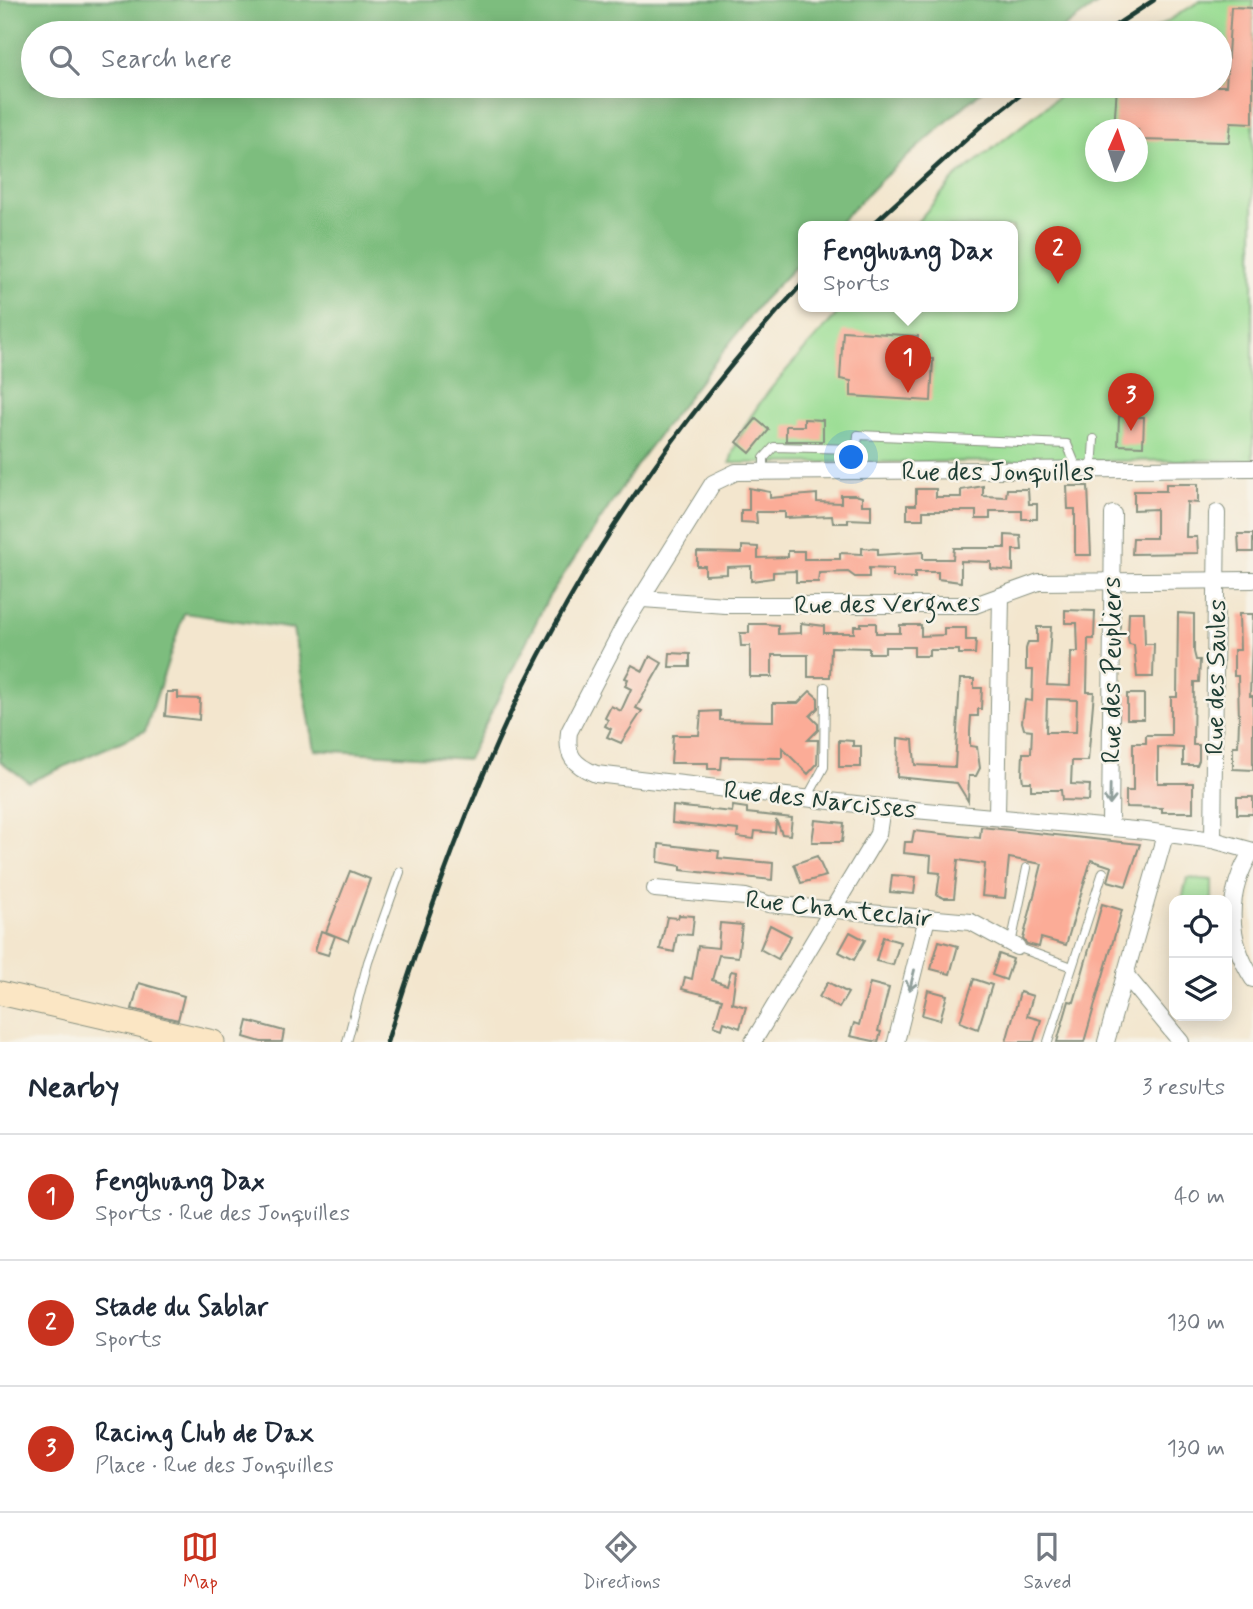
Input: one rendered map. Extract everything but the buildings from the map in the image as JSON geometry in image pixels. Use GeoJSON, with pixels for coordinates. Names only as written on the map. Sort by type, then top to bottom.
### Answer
{"type":"FeatureCollection","features":[{"type":"Feature","properties":{"kind":"main road"},"geometry":{"type":"LineString","coordinates":[[0,993],[213,1042]]}},
{"type":"Feature","properties":{"kind":"street","name":"Rue des Jonquilles"},"geometry":{"type":"LineString","coordinates":[[643,598],[713,483],[722,476],[736,472],[1253,468]]}},
{"type":"Feature","properties":{"kind":"street","name":"Rue des Saules"},"geometry":{"type":"LineString","coordinates":[[1213,840],[1216,513]]}},
{"type":"Feature","properties":{"kind":"street","name":"Rue des Peupliers"},"geometry":{"type":"LineString","coordinates":[[1110,827],[1113,514]]}},
{"type":"Feature","properties":{"kind":"street","name":"Rue des Vergnes"},"geometry":{"type":"LineString","coordinates":[[643,598],[725,605],[975,605],[1039,582],[1253,580]]}},
{"type":"Feature","properties":{"kind":"street"},"geometry":{"type":"LineString","coordinates":[[997,815],[1001,596]]}},
{"type":"Feature","properties":{"kind":"street","name":"Rue des Narcisses"},"geometry":{"type":"LineString","coordinates":[[643,598],[625,624],[569,732],[567,748],[572,760],[581,768],[596,774],[882,807],[1110,827],[1213,840],[1253,851]]}},
{"type":"Feature","properties":{"kind":"street"},"geometry":{"type":"LineString","coordinates":[[753,1042],[878,834],[882,807]]}},
{"type":"Feature","properties":{"kind":"street"},"geometry":{"type":"LineString","coordinates":[[1106,1042],[1166,835]]}},
{"type":"Feature","properties":{"kind":"street"},"geometry":{"type":"LineString","coordinates":[[1253,851],[1244,863],[1231,906],[1232,932],[1242,962],[1253,979]]}},
{"type":"Feature","properties":{"kind":"street","name":"Rue Chanteclair"},"geometry":{"type":"LineString","coordinates":[[655,889],[971,922],[1014,946]]}},
{"type":"Feature","properties":{"kind":"street"},"geometry":{"type":"LineString","coordinates":[[896,1042],[927,918]]}},
{"type":"Feature","properties":{"kind":"street"},"geometry":{"type":"LineString","coordinates":[[1125,975],[1181,1042]]}},
{"type":"Feature","properties":{"kind":"lane"},"geometry":{"type":"LineString","coordinates":[[855,471],[858,435],[1067,444],[1085,470]]}},
{"type":"Feature","properties":{"kind":"lane"},"geometry":{"type":"LineString","coordinates":[[1085,470],[1094,439]]}},
{"type":"Feature","properties":{"kind":"lane"},"geometry":{"type":"LineString","coordinates":[[764,472],[764,458],[774,447],[857,449]]}},
{"type":"Feature","properties":{"kind":"lane"},"geometry":{"type":"LineString","coordinates":[[807,798],[824,767],[825,687]]}},
{"type":"Feature","properties":{"kind":"lane"},"geometry":{"type":"LineString","coordinates":[[1027,868],[1014,946],[1072,967]]}},
{"type":"Feature","properties":{"kind":"lane"},"geometry":{"type":"LineString","coordinates":[[347,1042],[368,962],[400,872]]}},
{"type":"Feature","properties":{"kind":"lane"},"geometry":{"type":"LineString","coordinates":[[1048,1042],[1103,872]]}},
{"type":"Feature","properties":{"kind":"green space"},"geometry":{"type":"Polygon","coordinates":[[[0,0],[1103,0],[1073,21],[21,21],[21,98],[973,98],[882,179],[841,221],[798,221],[798,264],[762,301],[645,453],[548,598],[468,759],[315,750],[293,629],[184,613],[145,731],[29,782],[0,761],[0,0]]]}},
{"type":"Feature","properties":{"kind":"green space"},"geometry":{"type":"Polygon","coordinates":[[[1202,0],[1253,0],[1253,460],[730,463],[737,442],[762,401],[838,312],[1018,312],[1018,221],[918,221],[954,179],[1057,98],[1232,98],[1232,21],[1168,21],[1202,0]]]}},
{"type":"Feature","properties":{"kind":"green space"},"geometry":{"type":"Polygon","coordinates":[[[1187,878],[1212,880],[1212,895],[1183,895],[1187,878]]]}},
{"type":"Feature","properties":{"kind":"railway"},"geometry":{"type":"LineString","coordinates":[[1122,21],[1154,0]]}},
{"type":"Feature","properties":{"kind":"railway"},"geometry":{"type":"LineString","coordinates":[[877,221],[982,125],[1017,98]]}},
{"type":"Feature","properties":{"kind":"railway"},"geometry":{"type":"LineString","coordinates":[[387,1042],[414,958],[460,833],[494,750],[541,652],[605,540],[641,486],[718,382],[798,289]]}},
{"type":"Feature","properties":{"kind":"place","name":"Stade du Sablar"},"geometry":{"type":"Point","coordinates":[1058,284]}},
{"type":"Feature","properties":{"kind":"place","name":"Fenghuang Dax"},"geometry":{"type":"Point","coordinates":[908,393]}},
{"type":"Feature","properties":{"kind":"place","name":"Racing Club de Dax"},"geometry":{"type":"Point","coordinates":[1131,431]}}]}
